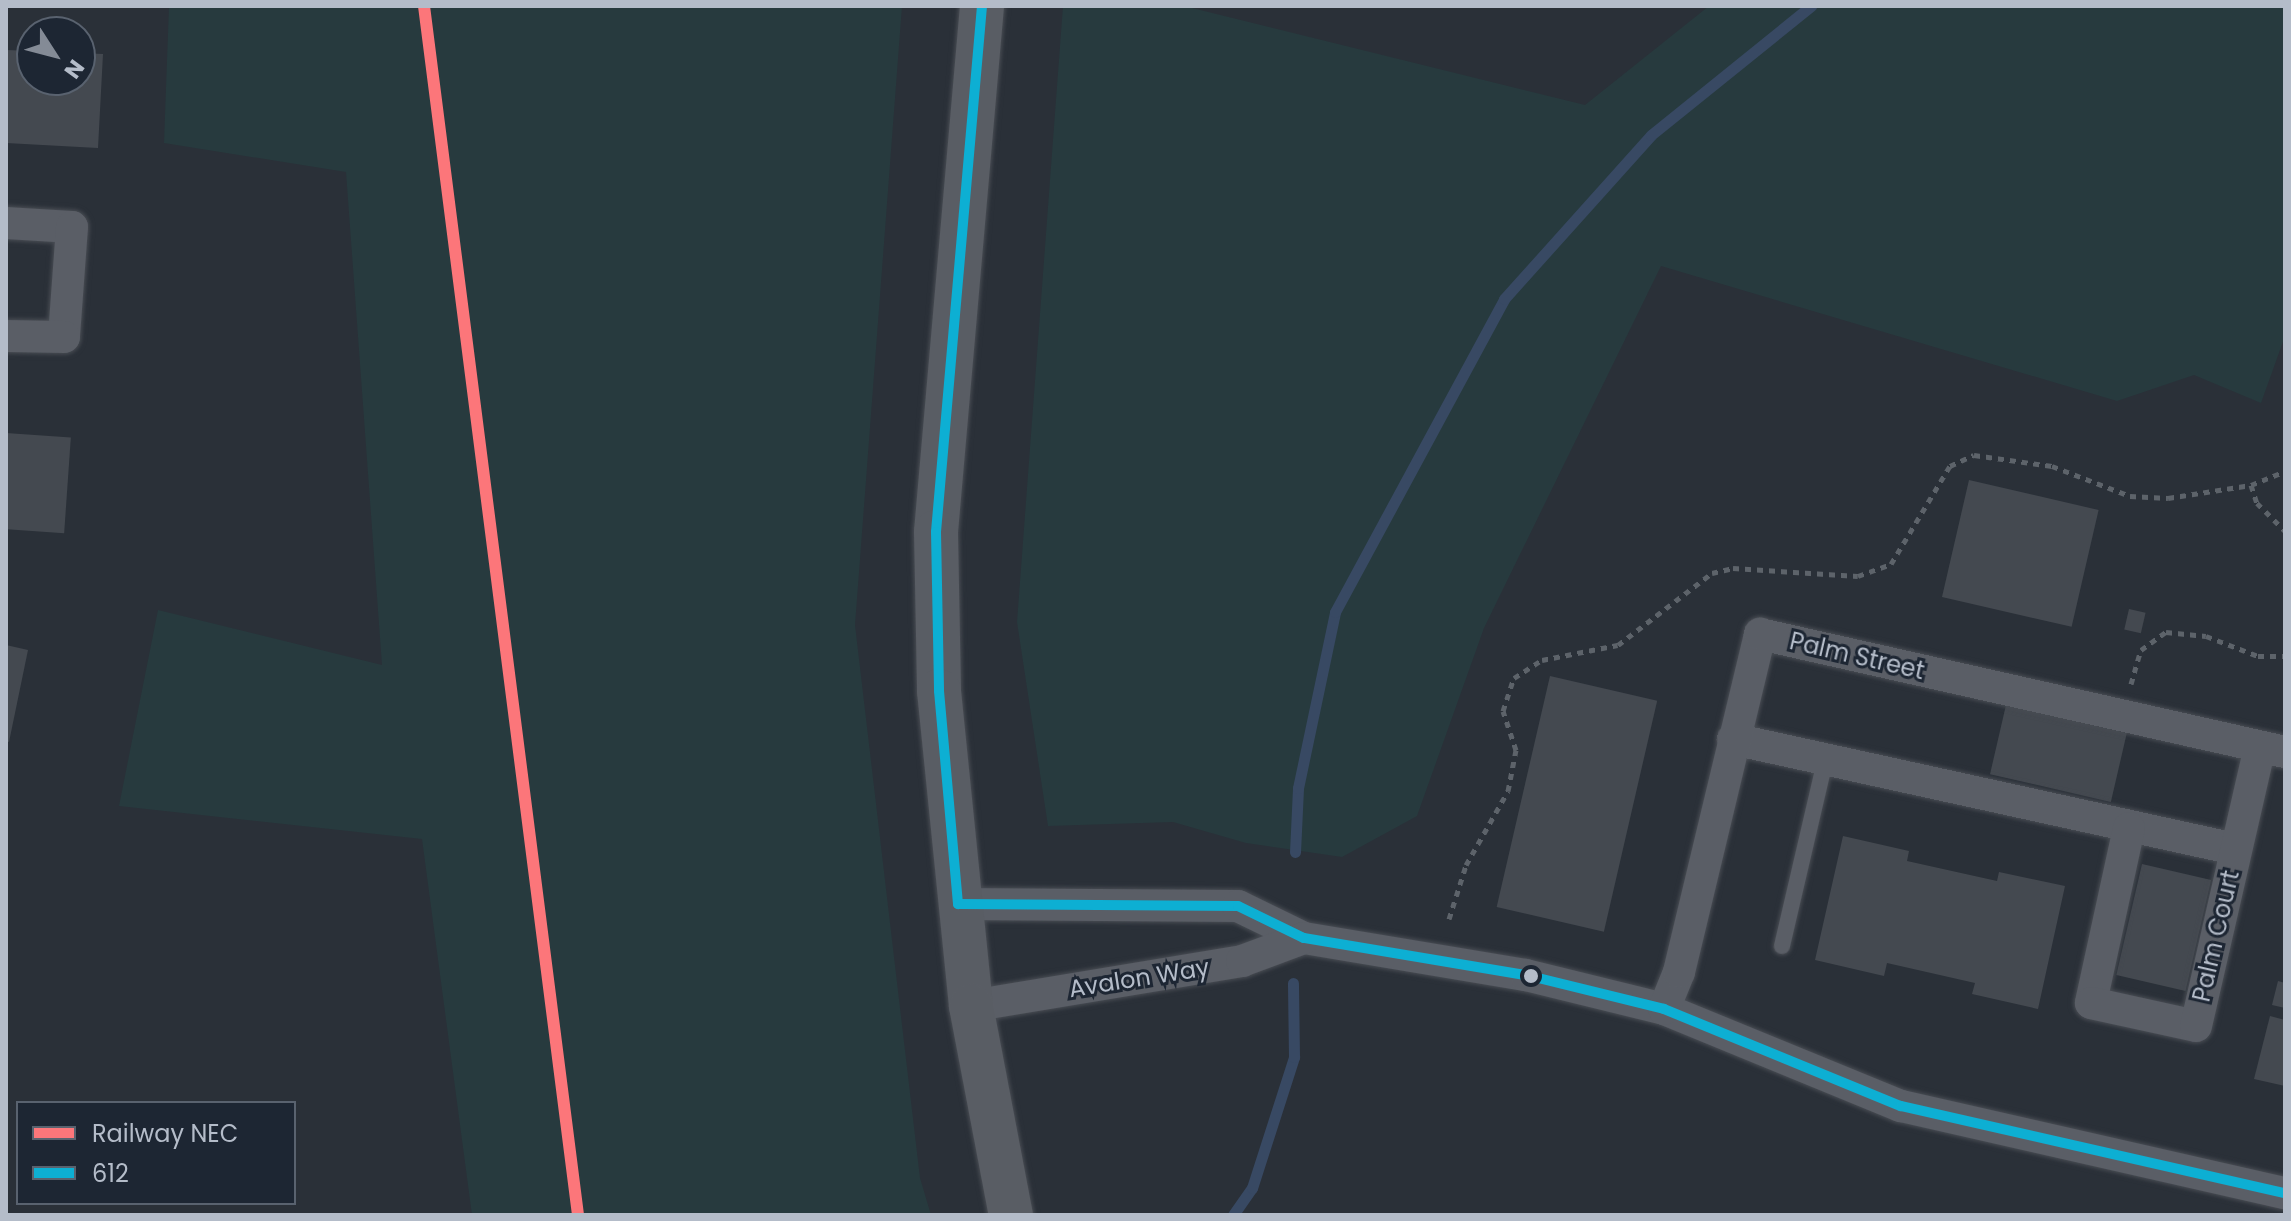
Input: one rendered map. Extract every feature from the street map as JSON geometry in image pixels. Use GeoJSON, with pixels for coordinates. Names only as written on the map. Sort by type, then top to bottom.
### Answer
{"type":"FeatureCollection","features":[{"type":"Feature","properties":{"kind":"main road"},"geometry":{"type":"LineString","coordinates":[[982,6],[936,532],[939,691],[958,904],[971,1006],[1011,1215]]}},
{"type":"Feature","properties":{"kind":"street"},"geometry":{"type":"LineString","coordinates":[[6,223],[72,227],[64,337],[6,336]]}},
{"type":"Feature","properties":{"kind":"street","name":"Palm Street"},"geometry":{"type":"LineString","coordinates":[[1664,1009],[1679,972],[1760,634],[2272,749]]}},
{"type":"Feature","properties":{"kind":"street","name":"Palm Court"},"geometry":{"type":"LineString","coordinates":[[1733,739],[2235,849]]}},
{"type":"Feature","properties":{"kind":"street","name":"Palm Court"},"geometry":{"type":"LineString","coordinates":[[2129,828],[2091,1003],[2196,1026],[2235,849],[2272,749]]}},
{"type":"Feature","properties":{"kind":"street","name":"Avalon Way"},"geometry":{"type":"LineString","coordinates":[[958,904],[1238,906],[1304,938],[1526,975],[1664,1009],[1901,1106],[2285,1193]]}},
{"type":"Feature","properties":{"kind":"street","name":"Avalon Way"},"geometry":{"type":"LineString","coordinates":[[971,1006],[1242,961],[1304,938]]}},
{"type":"Feature","properties":{"kind":"lane"},"geometry":{"type":"LineString","coordinates":[[1782,946],[1825,761]]}},
{"type":"Feature","properties":{"kind":"path"},"geometry":{"type":"LineString","coordinates":[[1449,919],[1466,865],[1508,791],[1516,750],[1503,711],[1514,678],[1542,660],[1618,645],[1712,573],[1733,568],[1858,576],[1891,564],[1950,466],[1974,455],[2052,466],[2130,496],[2168,498],[2251,485],[2285,471]]}},
{"type":"Feature","properties":{"kind":"path"},"geometry":{"type":"LineString","coordinates":[[2251,485],[2257,503],[2285,531]]}},
{"type":"Feature","properties":{"kind":"path"},"geometry":{"type":"LineString","coordinates":[[2124,716],[2141,650],[2166,632],[2195,633],[2258,656],[2285,656]]}},
{"type":"Feature","properties":{"kind":"green space"},"geometry":{"type":"Polygon","coordinates":[[[169,6],[902,6],[855,625],[920,1178],[931,1215],[472,1215],[422,839],[119,806],[158,610],[382,665],[346,172],[164,143],[169,6]]]}},
{"type":"Feature","properties":{"kind":"green space"},"geometry":{"type":"Polygon","coordinates":[[[1063,6],[1184,6],[1585,105],[1709,6],[2285,6],[2285,336],[2261,403],[2194,375],[2117,401],[1661,266],[1484,628],[1417,816],[1342,857],[1246,843],[1173,822],[1048,826],[1017,622],[1063,6]]]}},
{"type":"Feature","properties":{"kind":"building"},"geometry":{"type":"Polygon","coordinates":[[[6,50],[16,50],[16,96],[96,96],[96,54],[103,54],[98,148],[6,143],[6,50]]]}},
{"type":"Feature","properties":{"kind":"building"},"geometry":{"type":"Polygon","coordinates":[[[6,433],[71,438],[64,533],[6,529],[6,433]]]}},
{"type":"Feature","properties":{"kind":"building"},"geometry":{"type":"Polygon","coordinates":[[[1969,480],[2099,510],[2072,627],[1942,597],[1969,480]]]}},
{"type":"Feature","properties":{"kind":"building"},"geometry":{"type":"Polygon","coordinates":[[[2129,609],[2146,613],[2141,633],[2124,629],[2129,609]]]}},
{"type":"Feature","properties":{"kind":"building"},"geometry":{"type":"Polygon","coordinates":[[[6,645],[28,650],[9,742],[6,741],[6,645]]]}},
{"type":"Feature","properties":{"kind":"building"},"geometry":{"type":"Polygon","coordinates":[[[1550,676],[1657,701],[1604,932],[1497,907],[1550,676]]]}},
{"type":"Feature","properties":{"kind":"building"},"geometry":{"type":"Polygon","coordinates":[[[2006,705],[2127,733],[2111,802],[1990,774],[2006,705]]]}},
{"type":"Feature","properties":{"kind":"building"},"geometry":{"type":"Polygon","coordinates":[[[1843,836],[1909,851],[1907,861],[1997,881],[1999,872],[2065,886],[2038,1009],[1972,994],[1975,983],[1887,963],[1884,976],[1815,960],[1843,836]]]}},
{"type":"Feature","properties":{"kind":"building"},"geometry":{"type":"Polygon","coordinates":[[[2142,864],[2211,880],[2186,991],[2116,975],[2142,864]]]}},
{"type":"Feature","properties":{"kind":"building"},"geometry":{"type":"Polygon","coordinates":[[[2278,981],[2285,983],[2285,1008],[2272,1005],[2278,981]]]}},
{"type":"Feature","properties":{"kind":"building"},"geometry":{"type":"Polygon","coordinates":[[[2270,1016],[2285,1020],[2285,1086],[2254,1079],[2270,1016]]]}},
{"type":"Feature","properties":{"kind":"waterway"},"geometry":{"type":"LineString","coordinates":[[1295,852],[1298,788],[1335,612],[1504,299],[1651,135],[1811,6]]}},
{"type":"Feature","properties":{"kind":"waterway"},"geometry":{"type":"LineString","coordinates":[[1233,1215],[1252,1188],[1294,1057],[1293,983]]}},
{"type":"Feature","properties":{"kind":"rail line","name":"NEC"},"geometry":{"type":"LineString","coordinates":[[424,6],[578,1215]]}},
{"type":"Feature","properties":{"kind":"transit line","name":"612"},"geometry":{"type":"LineString","coordinates":[[982,6],[936,532],[939,691],[958,904],[1238,906],[1304,938],[1526,975],[1664,1009],[1901,1106],[2285,1193]]}}]}
